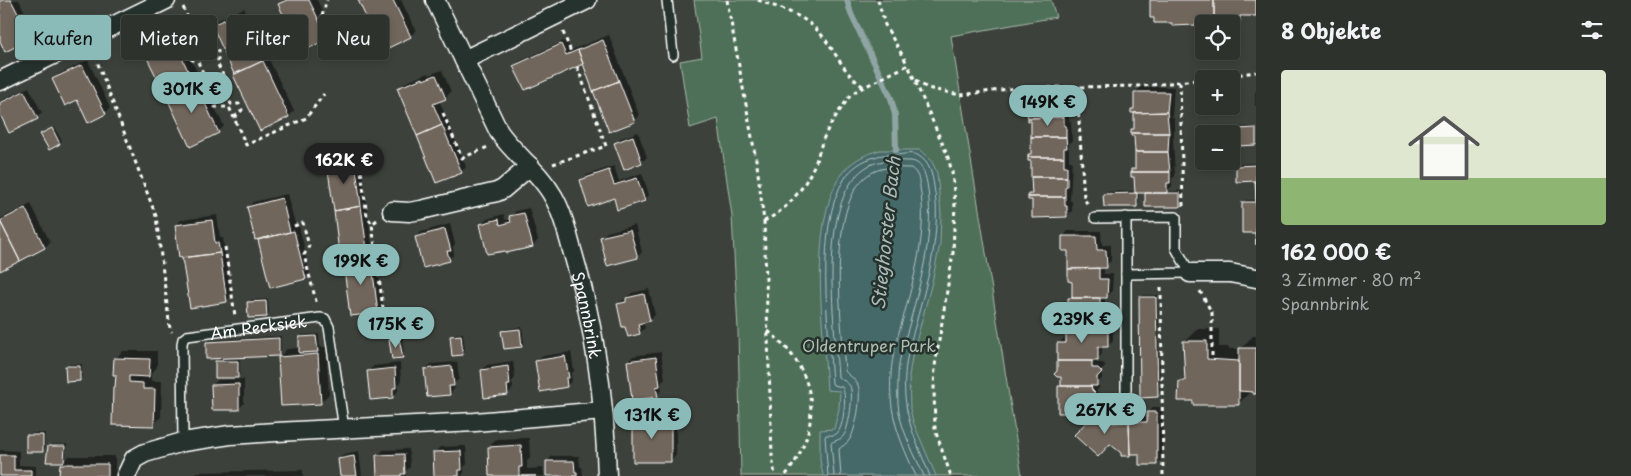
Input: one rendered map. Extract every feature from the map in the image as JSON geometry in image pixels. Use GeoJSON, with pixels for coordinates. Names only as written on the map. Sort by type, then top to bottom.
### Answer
{"type":"FeatureCollection","features":[{"type":"Feature","properties":{"kind":"street"},"geometry":{"type":"LineString","coordinates":[[111,28],[166,0]]}},
{"type":"Feature","properties":{"kind":"street","name":"Spannbrink"},"geometry":{"type":"LineString","coordinates":[[435,0],[499,132],[545,183],[554,197],[565,225],[582,284],[596,348],[603,411],[607,476]]}},
{"type":"Feature","properties":{"kind":"street"},"geometry":{"type":"LineString","coordinates":[[464,60],[587,0]]}},
{"type":"Feature","properties":{"kind":"street"},"geometry":{"type":"LineString","coordinates":[[0,81],[44,60]]}},
{"type":"Feature","properties":{"kind":"street"},"geometry":{"type":"LineString","coordinates":[[392,211],[409,212],[422,210],[498,192],[530,166]]}},
{"type":"Feature","properties":{"kind":"street"},"geometry":{"type":"LineString","coordinates":[[1190,273],[1230,273],[1256,278]]}},
{"type":"Feature","properties":{"kind":"street"},"geometry":{"type":"LineString","coordinates":[[126,476],[134,459],[145,453],[183,442],[230,435],[475,422],[603,411]]}},
{"type":"Feature","properties":{"kind":"lane"},"geometry":{"type":"LineString","coordinates":[[667,0],[673,55]]}},
{"type":"Feature","properties":{"kind":"lane"},"geometry":{"type":"LineString","coordinates":[[1095,218],[1176,217],[1176,248],[1190,273],[1126,274]]}},
{"type":"Feature","properties":{"kind":"lane"},"geometry":{"type":"LineString","coordinates":[[1126,218],[1126,400]]}},
{"type":"Feature","properties":{"kind":"lane","name":"Am Recksiek"},"geometry":{"type":"LineString","coordinates":[[182,344],[183,339],[187,336],[320,318],[325,319],[329,327],[344,429]]}},
{"type":"Feature","properties":{"kind":"lane"},"geometry":{"type":"LineString","coordinates":[[182,344],[183,442]]}},
{"type":"Feature","properties":{"kind":"path"},"geometry":{"type":"LineString","coordinates":[[180,0],[187,15]]}},
{"type":"Feature","properties":{"kind":"path"},"geometry":{"type":"LineString","coordinates":[[322,15],[327,0]]}},
{"type":"Feature","properties":{"kind":"path"},"geometry":{"type":"LineString","coordinates":[[727,0],[757,165],[764,221],[772,455],[775,476]]}},
{"type":"Feature","properties":{"kind":"path"},"geometry":{"type":"LineString","coordinates":[[758,0],[809,22],[819,32],[847,73],[865,87]]}},
{"type":"Feature","properties":{"kind":"path"},"geometry":{"type":"LineString","coordinates":[[878,0],[885,26],[908,65],[948,154],[952,172],[955,204],[952,253],[935,366],[934,388],[935,430],[951,476]]}},
{"type":"Feature","properties":{"kind":"path"},"geometry":{"type":"LineString","coordinates":[[217,50],[218,65],[224,77],[222,86],[231,104],[239,104],[242,110],[234,118]]}},
{"type":"Feature","properties":{"kind":"path"},"geometry":{"type":"LineString","coordinates":[[96,60],[156,216],[170,329],[182,344]]}},
{"type":"Feature","properties":{"kind":"path"},"geometry":{"type":"LineString","coordinates":[[193,60],[198,62],[213,94],[212,100],[215,107],[229,107],[246,145],[306,118],[324,94]]}},
{"type":"Feature","properties":{"kind":"path"},"geometry":{"type":"LineString","coordinates":[[764,221],[777,215],[807,181],[828,129],[850,96],[908,65]]}},
{"type":"Feature","properties":{"kind":"path"},"geometry":{"type":"LineString","coordinates":[[530,166],[553,164],[606,146],[577,66]]}},
{"type":"Feature","properties":{"kind":"path"},"geometry":{"type":"LineString","coordinates":[[1240,74],[1256,72]]}},
{"type":"Feature","properties":{"kind":"path"},"geometry":{"type":"LineString","coordinates":[[914,79],[928,88],[960,95],[1016,88],[1144,86],[1195,80]]}},
{"type":"Feature","properties":{"kind":"path"},"geometry":{"type":"LineString","coordinates":[[1176,217],[1183,217],[1180,82]]}},
{"type":"Feature","properties":{"kind":"path"},"geometry":{"type":"LineString","coordinates":[[1078,105],[1084,198],[1095,218]]}},
{"type":"Feature","properties":{"kind":"path"},"geometry":{"type":"LineString","coordinates":[[443,114],[462,158],[505,140]]}},
{"type":"Feature","properties":{"kind":"path"},"geometry":{"type":"LineString","coordinates":[[359,156],[367,216],[372,224],[384,316]]}},
{"type":"Feature","properties":{"kind":"path"},"geometry":{"type":"LineString","coordinates":[[372,224],[392,211]]}},
{"type":"Feature","properties":{"kind":"path"},"geometry":{"type":"LineString","coordinates":[[294,226],[303,223],[309,246],[304,255],[320,318]]}},
{"type":"Feature","properties":{"kind":"path"},"geometry":{"type":"LineString","coordinates":[[225,248],[237,329]]}},
{"type":"Feature","properties":{"kind":"path"},"geometry":{"type":"LineString","coordinates":[[1161,273],[1163,476]]}},
{"type":"Feature","properties":{"kind":"path"},"geometry":{"type":"LineString","coordinates":[[1190,273],[1212,313],[1212,359]]}},
{"type":"Feature","properties":{"kind":"path"},"geometry":{"type":"LineString","coordinates":[[768,330],[780,340],[797,362],[808,386],[811,402],[811,422],[803,449],[785,476]]}},
{"type":"Feature","properties":{"kind":"green space","name":"Oldentruper Park"},"geometry":{"type":"Polygon","coordinates":[[[694,0],[1051,0],[1056,17],[951,36],[1022,476],[741,476],[738,330],[732,216],[718,119],[690,128],[680,61],[702,57],[694,0]]]}},
{"type":"Feature","properties":{"kind":"water"},"geometry":{"type":"Polygon","coordinates":[[[880,150],[920,150],[932,162],[937,173],[941,214],[940,244],[909,376],[910,409],[913,422],[936,476],[823,476],[820,460],[820,430],[834,429],[839,409],[840,391],[827,390],[820,280],[824,223],[830,198],[840,176],[858,159],[880,150]]]}},
{"type":"Feature","properties":{"kind":"building"},"geometry":{"type":"Polygon","coordinates":[[[11,0],[19,15],[15,15],[15,47],[5,52],[0,41],[0,1],[11,0]]]}},
{"type":"Feature","properties":{"kind":"building"},"geometry":{"type":"Polygon","coordinates":[[[287,0],[309,0],[318,18],[318,44],[308,49],[308,15],[283,15],[278,4],[287,0]]]}},
{"type":"Feature","properties":{"kind":"building"},"geometry":{"type":"Polygon","coordinates":[[[358,0],[393,0],[411,37],[389,48],[389,15],[365,15],[358,0]]]}},
{"type":"Feature","properties":{"kind":"building"},"geometry":{"type":"Polygon","coordinates":[[[1150,0],[1214,0],[1214,15],[1195,15],[1195,25],[1172,26],[1172,23],[1154,23],[1154,18],[1150,18],[1150,0]]]}},
{"type":"Feature","properties":{"kind":"building"},"geometry":{"type":"Polygon","coordinates":[[[1214,0],[1256,0],[1256,16],[1214,15],[1214,0]]]}},
{"type":"Feature","properties":{"kind":"building"},"geometry":{"type":"Polygon","coordinates":[[[227,18],[227,58],[217,36],[217,23],[227,18]]]}},
{"type":"Feature","properties":{"kind":"building"},"geometry":{"type":"Polygon","coordinates":[[[603,40],[619,81],[593,91],[578,50],[603,40]]]}},
{"type":"Feature","properties":{"kind":"building"},"geometry":{"type":"Polygon","coordinates":[[[561,44],[566,55],[578,50],[583,64],[525,90],[513,66],[561,44]]]}},
{"type":"Feature","properties":{"kind":"building"},"geometry":{"type":"Polygon","coordinates":[[[148,60],[183,60],[193,81],[165,94],[148,60]]]}},
{"type":"Feature","properties":{"kind":"building"},"geometry":{"type":"Polygon","coordinates":[[[228,60],[262,60],[262,61],[234,74],[228,60]]]}},
{"type":"Feature","properties":{"kind":"building"},"geometry":{"type":"Polygon","coordinates":[[[263,61],[289,117],[260,131],[233,75],[263,61]]]}},
{"type":"Feature","properties":{"kind":"building"},"geometry":{"type":"Polygon","coordinates":[[[82,65],[106,114],[88,123],[77,100],[65,106],[52,79],[82,65]]]}},
{"type":"Feature","properties":{"kind":"building"},"geometry":{"type":"Polygon","coordinates":[[[436,75],[446,99],[433,104],[442,125],[417,136],[397,88],[436,75]]]}},
{"type":"Feature","properties":{"kind":"building"},"geometry":{"type":"Polygon","coordinates":[[[194,80],[219,133],[190,147],[165,94],[194,80]]]}},
{"type":"Feature","properties":{"kind":"building"},"geometry":{"type":"Polygon","coordinates":[[[619,81],[635,122],[609,132],[593,91],[619,81]]]}},
{"type":"Feature","properties":{"kind":"building"},"geometry":{"type":"Polygon","coordinates":[[[24,91],[38,119],[9,133],[0,114],[0,103],[24,91]]]}},
{"type":"Feature","properties":{"kind":"building"},"geometry":{"type":"Polygon","coordinates":[[[1134,92],[1169,92],[1167,112],[1131,113],[1131,109],[1134,109],[1134,92]]]}},
{"type":"Feature","properties":{"kind":"building"},"geometry":{"type":"Polygon","coordinates":[[[1066,96],[1064,117],[1028,118],[1027,114],[1031,114],[1031,97],[1066,96]]]}},
{"type":"Feature","properties":{"kind":"building"},"geometry":{"type":"Polygon","coordinates":[[[1167,112],[1169,133],[1131,133],[1131,129],[1134,129],[1134,113],[1167,112]]]}},
{"type":"Feature","properties":{"kind":"building"},"geometry":{"type":"Polygon","coordinates":[[[1064,117],[1066,137],[1031,137],[1031,121],[1028,121],[1028,118],[1064,117]]]}},
{"type":"Feature","properties":{"kind":"building"},"geometry":{"type":"Polygon","coordinates":[[[442,125],[462,173],[436,183],[417,136],[442,125]]]}},
{"type":"Feature","properties":{"kind":"building"},"geometry":{"type":"Polygon","coordinates":[[[52,128],[60,144],[49,150],[40,134],[52,128]]]}},
{"type":"Feature","properties":{"kind":"building"},"geometry":{"type":"Polygon","coordinates":[[[1256,128],[1256,145],[1240,146],[1240,129],[1256,128]]]}},
{"type":"Feature","properties":{"kind":"building"},"geometry":{"type":"Polygon","coordinates":[[[1131,133],[1169,133],[1168,152],[1135,152],[1134,136],[1131,136],[1131,133]]]}},
{"type":"Feature","properties":{"kind":"building"},"geometry":{"type":"Polygon","coordinates":[[[633,136],[642,163],[624,170],[614,143],[633,136]]]}},
{"type":"Feature","properties":{"kind":"building"},"geometry":{"type":"Polygon","coordinates":[[[1031,137],[1066,137],[1067,148],[1064,148],[1064,157],[1028,157],[1028,154],[1031,154],[1031,137]]]}},
{"type":"Feature","properties":{"kind":"building"},"geometry":{"type":"Polygon","coordinates":[[[1135,152],[1168,152],[1170,172],[1131,172],[1131,169],[1135,169],[1135,152]]]}},
{"type":"Feature","properties":{"kind":"building"},"geometry":{"type":"Polygon","coordinates":[[[1028,157],[1064,157],[1064,166],[1067,166],[1067,177],[1031,177],[1031,161],[1028,161],[1028,157]]]}},
{"type":"Feature","properties":{"kind":"building"},"geometry":{"type":"Polygon","coordinates":[[[355,161],[361,206],[334,211],[327,164],[355,161]]]}},
{"type":"Feature","properties":{"kind":"building"},"geometry":{"type":"Polygon","coordinates":[[[1256,165],[1256,202],[1255,181],[1236,182],[1236,170],[1240,170],[1240,166],[1256,165]]]}},
{"type":"Feature","properties":{"kind":"building"},"geometry":{"type":"Polygon","coordinates":[[[609,170],[614,185],[637,178],[645,201],[617,210],[614,198],[588,207],[580,180],[609,170]]]}},
{"type":"Feature","properties":{"kind":"building"},"geometry":{"type":"Polygon","coordinates":[[[1131,172],[1170,172],[1170,183],[1167,183],[1167,193],[1135,193],[1134,177],[1131,177],[1131,172]]]}},
{"type":"Feature","properties":{"kind":"building"},"geometry":{"type":"Polygon","coordinates":[[[1031,177],[1067,177],[1065,197],[1028,197],[1028,194],[1032,194],[1031,177]]]}},
{"type":"Feature","properties":{"kind":"building"},"geometry":{"type":"Polygon","coordinates":[[[1137,193],[1137,207],[1104,207],[1103,194],[1137,193]]]}},
{"type":"Feature","properties":{"kind":"building"},"geometry":{"type":"Polygon","coordinates":[[[1145,193],[1180,193],[1180,207],[1145,207],[1145,193]]]}},
{"type":"Feature","properties":{"kind":"building"},"geometry":{"type":"Polygon","coordinates":[[[1028,197],[1065,197],[1067,217],[1032,218],[1032,200],[1028,200],[1028,197]]]}},
{"type":"Feature","properties":{"kind":"building"},"geometry":{"type":"Polygon","coordinates":[[[282,198],[290,232],[255,240],[247,207],[282,198]]]}},
{"type":"Feature","properties":{"kind":"building"},"geometry":{"type":"Polygon","coordinates":[[[1242,202],[1256,202],[1256,245],[1255,233],[1242,233],[1242,202]]]}},
{"type":"Feature","properties":{"kind":"building"},"geometry":{"type":"Polygon","coordinates":[[[361,206],[368,257],[340,261],[334,211],[361,206]]]}},
{"type":"Feature","properties":{"kind":"building"},"geometry":{"type":"Polygon","coordinates":[[[25,208],[45,248],[20,261],[0,221],[25,208]]]}},
{"type":"Feature","properties":{"kind":"building"},"geometry":{"type":"Polygon","coordinates":[[[524,213],[533,247],[506,253],[505,251],[487,254],[480,224],[499,219],[500,225],[511,222],[509,216],[524,213]]]}},
{"type":"Feature","properties":{"kind":"building"},"geometry":{"type":"Polygon","coordinates":[[[212,220],[215,243],[218,243],[220,253],[179,258],[175,225],[212,220]]]}},
{"type":"Feature","properties":{"kind":"building"},"geometry":{"type":"Polygon","coordinates":[[[0,221],[20,261],[0,271],[0,221]]]}},
{"type":"Feature","properties":{"kind":"building"},"geometry":{"type":"Polygon","coordinates":[[[445,229],[451,251],[447,251],[450,261],[423,268],[415,237],[445,229]]]}},
{"type":"Feature","properties":{"kind":"building"},"geometry":{"type":"Polygon","coordinates":[[[630,230],[638,258],[607,266],[600,237],[630,230]]]}},
{"type":"Feature","properties":{"kind":"building"},"geometry":{"type":"Polygon","coordinates":[[[294,231],[306,279],[270,288],[258,240],[294,231]]]}},
{"type":"Feature","properties":{"kind":"building"},"geometry":{"type":"Polygon","coordinates":[[[1062,236],[1096,236],[1097,250],[1106,250],[1107,268],[1068,269],[1068,251],[1062,251],[1062,236]]]}},
{"type":"Feature","properties":{"kind":"building"},"geometry":{"type":"Polygon","coordinates":[[[220,253],[227,302],[190,308],[182,258],[220,253]]]}},
{"type":"Feature","properties":{"kind":"building"},"geometry":{"type":"Polygon","coordinates":[[[371,257],[378,313],[350,316],[343,260],[371,257]]]}},
{"type":"Feature","properties":{"kind":"building"},"geometry":{"type":"Polygon","coordinates":[[[1099,268],[1099,279],[1108,279],[1107,298],[1072,298],[1072,282],[1068,281],[1068,269],[1099,268]]]}},
{"type":"Feature","properties":{"kind":"building"},"geometry":{"type":"Polygon","coordinates":[[[644,294],[650,321],[638,324],[640,334],[628,337],[625,327],[622,327],[617,304],[626,302],[626,298],[644,294]]]}},
{"type":"Feature","properties":{"kind":"building"},"geometry":{"type":"Polygon","coordinates":[[[1139,297],[1156,297],[1158,397],[1140,398],[1139,297]]]}},
{"type":"Feature","properties":{"kind":"building"},"geometry":{"type":"Polygon","coordinates":[[[1068,298],[1100,298],[1100,309],[1108,309],[1108,328],[1069,328],[1068,298]]]}},
{"type":"Feature","properties":{"kind":"building"},"geometry":{"type":"Polygon","coordinates":[[[266,301],[267,317],[248,318],[247,302],[266,301]]]}},
{"type":"Feature","properties":{"kind":"building"},"geometry":{"type":"Polygon","coordinates":[[[1066,328],[1108,328],[1108,347],[1098,347],[1098,361],[1057,361],[1057,343],[1066,343],[1066,328]]]}},
{"type":"Feature","properties":{"kind":"building"},"geometry":{"type":"Polygon","coordinates":[[[520,329],[522,347],[504,349],[501,331],[520,329]]]}},
{"type":"Feature","properties":{"kind":"building"},"geometry":{"type":"Polygon","coordinates":[[[461,335],[463,355],[452,356],[450,336],[461,335]]]}},
{"type":"Feature","properties":{"kind":"building"},"geometry":{"type":"Polygon","coordinates":[[[316,336],[318,352],[299,353],[299,337],[316,336]]]}},
{"type":"Feature","properties":{"kind":"building"},"geometry":{"type":"Polygon","coordinates":[[[279,338],[279,356],[206,359],[206,342],[279,338]]]}},
{"type":"Feature","properties":{"kind":"building"},"geometry":{"type":"Polygon","coordinates":[[[399,338],[403,358],[392,359],[389,340],[399,338]]]}},
{"type":"Feature","properties":{"kind":"building"},"geometry":{"type":"Polygon","coordinates":[[[1183,341],[1207,341],[1207,359],[1239,361],[1239,405],[1193,405],[1193,401],[1178,401],[1179,381],[1185,381],[1183,341]]]}},
{"type":"Feature","properties":{"kind":"building"},"geometry":{"type":"Polygon","coordinates":[[[1239,348],[1256,348],[1256,394],[1239,391],[1239,348]]]}},
{"type":"Feature","properties":{"kind":"building"},"geometry":{"type":"Polygon","coordinates":[[[318,354],[321,404],[281,406],[278,357],[318,354]]]}},
{"type":"Feature","properties":{"kind":"building"},"geometry":{"type":"Polygon","coordinates":[[[565,356],[569,378],[566,378],[567,387],[540,392],[535,361],[565,356]]]}},
{"type":"Feature","properties":{"kind":"building"},"geometry":{"type":"Polygon","coordinates":[[[656,357],[660,386],[656,387],[658,397],[632,400],[627,361],[656,357]]]}},
{"type":"Feature","properties":{"kind":"building"},"geometry":{"type":"Polygon","coordinates":[[[114,358],[150,359],[149,377],[129,376],[129,382],[143,383],[143,389],[155,389],[154,426],[112,425],[113,387],[115,387],[116,375],[113,375],[114,358]]]}},
{"type":"Feature","properties":{"kind":"building"},"geometry":{"type":"Polygon","coordinates":[[[215,361],[238,361],[238,378],[215,378],[215,361]]]}},
{"type":"Feature","properties":{"kind":"building"},"geometry":{"type":"Polygon","coordinates":[[[1057,361],[1092,361],[1092,368],[1098,368],[1102,372],[1097,377],[1097,386],[1061,386],[1061,377],[1057,377],[1054,374],[1057,371],[1057,361]]]}},
{"type":"Feature","properties":{"kind":"building"},"geometry":{"type":"Polygon","coordinates":[[[65,366],[80,366],[80,381],[66,382],[65,366]]]}},
{"type":"Feature","properties":{"kind":"building"},"geometry":{"type":"Polygon","coordinates":[[[452,366],[454,386],[449,386],[450,395],[427,397],[424,369],[452,366]]]}},
{"type":"Feature","properties":{"kind":"building"},"geometry":{"type":"Polygon","coordinates":[[[508,366],[510,385],[507,385],[508,395],[484,398],[481,370],[508,366]]]}},
{"type":"Feature","properties":{"kind":"building"},"geometry":{"type":"Polygon","coordinates":[[[395,368],[396,388],[393,388],[393,398],[370,400],[367,371],[395,368]]]}},
{"type":"Feature","properties":{"kind":"building"},"geometry":{"type":"Polygon","coordinates":[[[239,384],[239,410],[212,410],[211,385],[239,384]]]}},
{"type":"Feature","properties":{"kind":"building"},"geometry":{"type":"Polygon","coordinates":[[[1058,386],[1091,386],[1095,393],[1092,396],[1092,404],[1076,419],[1070,413],[1058,413],[1058,386]]]}},
{"type":"Feature","properties":{"kind":"building"},"geometry":{"type":"Polygon","coordinates":[[[1098,410],[1112,423],[1129,422],[1130,456],[1121,456],[1121,453],[1110,444],[1098,457],[1074,435],[1098,410]]]}},
{"type":"Feature","properties":{"kind":"building"},"geometry":{"type":"Polygon","coordinates":[[[1147,412],[1157,412],[1157,465],[1139,465],[1139,454],[1130,454],[1129,422],[1147,422],[1147,412]]]}},
{"type":"Feature","properties":{"kind":"building"},"geometry":{"type":"Polygon","coordinates":[[[633,417],[671,417],[671,462],[633,462],[633,417]]]}},
{"type":"Feature","properties":{"kind":"building"},"geometry":{"type":"Polygon","coordinates":[[[26,435],[43,435],[43,452],[26,452],[26,435]]]}},
{"type":"Feature","properties":{"kind":"building"},"geometry":{"type":"Polygon","coordinates":[[[521,445],[522,467],[519,467],[519,476],[489,476],[488,447],[521,445]]]}},
{"type":"Feature","properties":{"kind":"building"},"geometry":{"type":"Polygon","coordinates":[[[48,446],[65,446],[64,462],[46,462],[48,446]]]}},
{"type":"Feature","properties":{"kind":"building"},"geometry":{"type":"Polygon","coordinates":[[[461,451],[462,470],[459,470],[459,476],[434,476],[433,452],[461,451]]]}},
{"type":"Feature","properties":{"kind":"building"},"geometry":{"type":"Polygon","coordinates":[[[404,454],[405,474],[401,474],[401,476],[377,476],[376,455],[404,454]]]}},
{"type":"Feature","properties":{"kind":"building"},"geometry":{"type":"Polygon","coordinates":[[[0,455],[14,455],[14,470],[31,470],[31,476],[0,476],[0,455]]]}},
{"type":"Feature","properties":{"kind":"building"},"geometry":{"type":"Polygon","coordinates":[[[354,456],[357,476],[340,476],[338,459],[354,456]]]}},
{"type":"Feature","properties":{"kind":"building"},"geometry":{"type":"Polygon","coordinates":[[[546,461],[574,461],[577,476],[546,476],[546,461]]]}},
{"type":"Feature","properties":{"kind":"building"},"geometry":{"type":"Polygon","coordinates":[[[60,464],[108,464],[108,476],[59,476],[60,464]]]}},
{"type":"Feature","properties":{"kind":"waterway","name":"Stieghorster Bach"},"geometry":{"type":"LineString","coordinates":[[847,0],[851,14],[891,98],[895,115],[896,150]]}}]}
